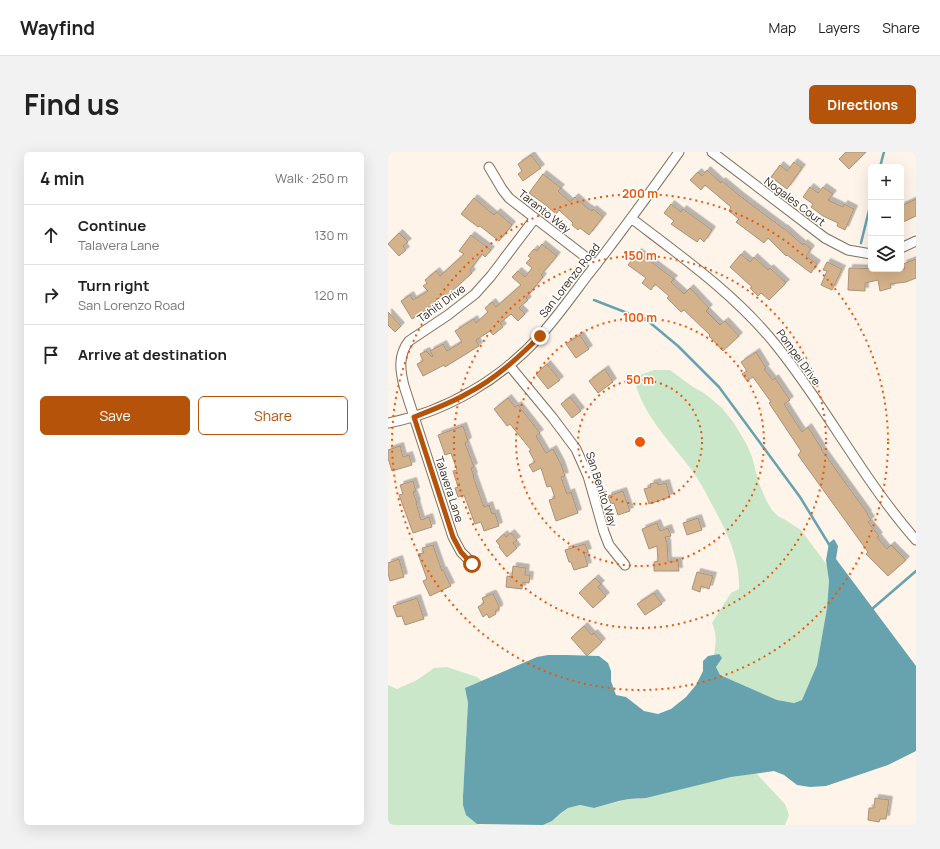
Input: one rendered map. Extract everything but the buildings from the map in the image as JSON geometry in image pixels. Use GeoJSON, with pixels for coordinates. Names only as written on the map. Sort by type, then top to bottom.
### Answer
{"type":"FeatureCollection","features":[{"type":"Feature","properties":{"kind":"street","name":"San Lorenzo Road"},"geometry":{"type":"LineString","coordinates":[[388,423],[414,417],[467,394],[497,375],[530,346],[549,326],[596,265],[679,152]]}},
{"type":"Feature","properties":{"kind":"street","name":"Nogales Court"},"geometry":{"type":"LineString","coordinates":[[712,152],[825,238],[848,250],[868,253]]}},
{"type":"Feature","properties":{"kind":"street","name":"Taranto Way"},"geometry":{"type":"LineString","coordinates":[[489,167],[505,193],[596,265]]}},
{"type":"Feature","properties":{"kind":"street","name":"Tahiti Drive"},"geometry":{"type":"LineString","coordinates":[[414,417],[402,379],[400,366],[402,354],[406,344],[412,338],[459,308],[479,290],[535,218]]}},
{"type":"Feature","properties":{"kind":"street","name":"Pompei Drive"},"geometry":{"type":"LineString","coordinates":[[631,218],[717,284],[742,307],[763,330],[795,370],[888,506],[916,540]]}},
{"type":"Feature","properties":{"kind":"street"},"geometry":{"type":"LineString","coordinates":[[904,247],[916,241]]}},
{"type":"Feature","properties":{"kind":"street","name":"San Benito Way"},"geometry":{"type":"LineString","coordinates":[[509,365],[576,449],[588,476],[609,545],[625,565]]}},
{"type":"Feature","properties":{"kind":"street","name":"Talavera Lane"},"geometry":{"type":"LineString","coordinates":[[414,417],[453,537],[461,552],[472,564]]}},
{"type":"Feature","properties":{"kind":"green space"},"geometry":{"type":"Polygon","coordinates":[[[654,370],[670,370],[704,393],[722,408],[734,423],[747,445],[759,483],[772,510],[779,517],[801,530],[827,565],[829,581],[827,608],[822,638],[817,665],[803,700],[794,703],[777,700],[720,675],[716,667],[719,654],[714,655],[716,639],[712,623],[731,593],[739,589],[739,577],[735,555],[717,513],[702,486],[691,469],[667,440],[640,398],[636,386],[640,375],[654,370]]]}},
{"type":"Feature","properties":{"kind":"green space"},"geometry":{"type":"Polygon","coordinates":[[[447,667],[477,677],[482,681],[465,688],[468,703],[463,796],[477,824],[480,825],[388,825],[388,685],[397,689],[417,680],[434,668],[447,667]]]}},
{"type":"Feature","properties":{"kind":"green space"},"geometry":{"type":"Polygon","coordinates":[[[756,773],[785,804],[789,815],[785,825],[543,825],[552,821],[568,808],[580,805],[594,808],[629,799],[637,799],[731,777],[756,773]]]}},
{"type":"Feature","properties":{"kind":"water"},"geometry":{"type":"Polygon","coordinates":[[[834,539],[838,546],[836,559],[916,666],[916,751],[888,765],[826,786],[810,787],[797,785],[784,775],[774,771],[731,777],[646,798],[629,799],[594,808],[580,805],[568,808],[552,821],[543,825],[477,824],[466,815],[463,805],[468,703],[465,688],[537,657],[548,655],[599,656],[608,663],[611,671],[611,681],[616,695],[626,697],[644,711],[658,714],[671,709],[686,697],[696,685],[703,671],[703,661],[708,656],[719,654],[722,658],[716,667],[720,675],[777,700],[794,703],[802,700],[817,665],[827,608],[829,581],[826,560],[829,543],[834,539]]]}},
{"type":"Feature","properties":{"kind":"waterway"},"geometry":{"type":"LineString","coordinates":[[881,164],[884,152]]}},
{"type":"Feature","properties":{"kind":"waterway"},"geometry":{"type":"LineString","coordinates":[[861,243],[868,214]]}},
{"type":"Feature","properties":{"kind":"waterway"},"geometry":{"type":"LineString","coordinates":[[594,300],[648,321],[678,346],[719,387],[800,497],[830,546]]}},
{"type":"Feature","properties":{"kind":"waterway"},"geometry":{"type":"LineString","coordinates":[[872,609],[916,571]]}},
{"type":"Feature","properties":{"kind":"route"},"geometry":{"type":"LineString","coordinates":[[472,564],[466,559],[456,545],[414,417],[467,394],[480,386],[497,375],[540,336]]}}]}
